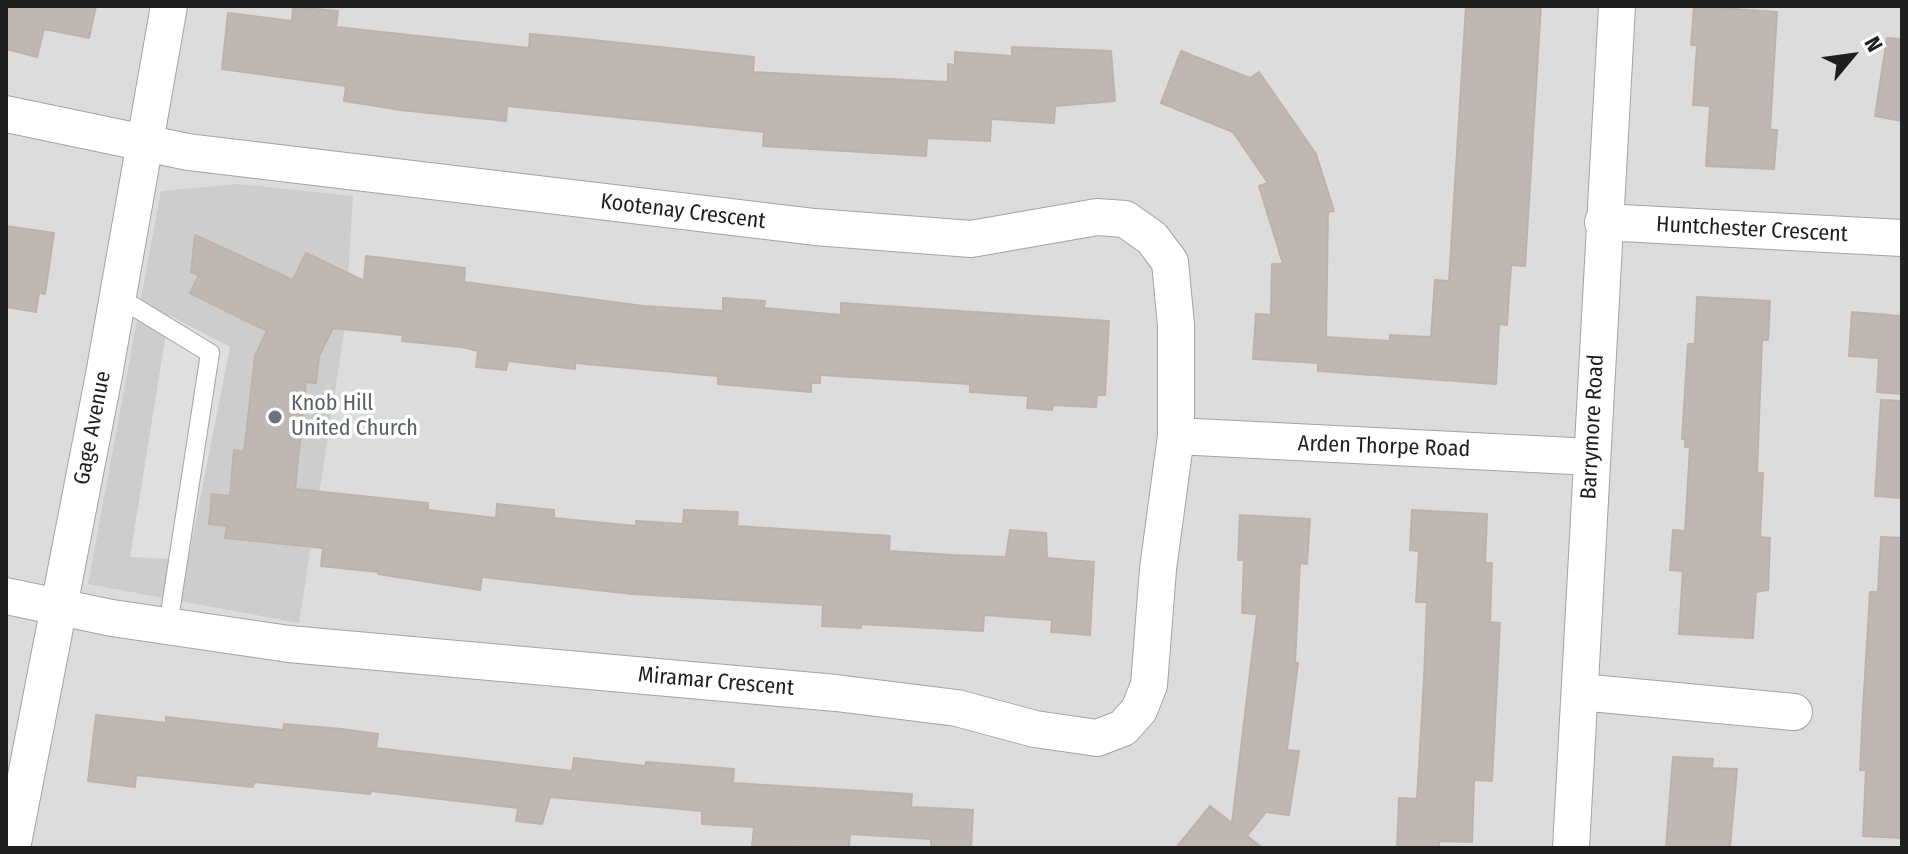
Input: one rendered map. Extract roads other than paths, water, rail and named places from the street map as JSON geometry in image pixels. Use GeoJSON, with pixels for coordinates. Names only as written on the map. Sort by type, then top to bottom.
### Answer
{"type":"FeatureCollection","features":[{"type":"Feature","properties":{"kind":"street","name":"Gage Avenue"},"geometry":{"type":"LineString","coordinates":[[12,848],[118,297],[169,6]]}},
{"type":"Feature","properties":{"kind":"street","name":"Barrymore Road"},"geometry":{"type":"LineString","coordinates":[[1571,848],[1617,6]]}},
{"type":"Feature","properties":{"kind":"street","name":"Kootenay Crescent"},"geometry":{"type":"LineString","coordinates":[[6,114],[145,144],[815,227],[971,239],[1097,217],[1125,219],[1152,238],[1170,262],[1176,325],[1176,436]]}},
{"type":"Feature","properties":{"kind":"street","name":"Huntchester Crescent"},"geometry":{"type":"LineString","coordinates":[[1603,222],[1902,238]]}},
{"type":"Feature","properties":{"kind":"street","name":"Arden Thorpe Road"},"geometry":{"type":"LineString","coordinates":[[1176,436],[1592,457]]}},
{"type":"Feature","properties":{"kind":"street","name":"Miramar Crescent"},"geometry":{"type":"LineString","coordinates":[[6,596],[168,626],[289,644],[957,708],[1035,729],[1097,738],[1123,728],[1139,710],[1149,685],[1158,569],[1176,436]]}},
{"type":"Feature","properties":{"kind":"street"},"geometry":{"type":"LineString","coordinates":[[1580,692],[1794,712]]}},
{"type":"Feature","properties":{"kind":"lane"},"geometry":{"type":"LineString","coordinates":[[118,297],[210,353],[168,626]]}},
{"type":"Feature","properties":{"kind":"place","name":"Knob Hill United Church"},"geometry":{"type":"Point","coordinates":[275,417]}}]}
